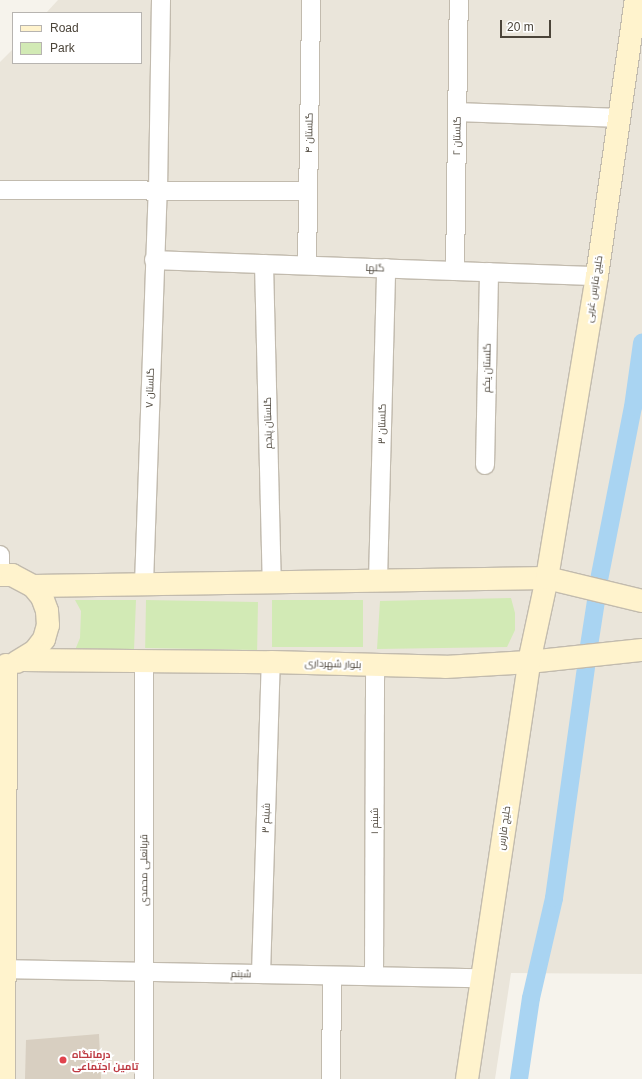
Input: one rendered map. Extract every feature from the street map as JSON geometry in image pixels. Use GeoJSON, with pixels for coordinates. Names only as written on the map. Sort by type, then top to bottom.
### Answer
{"type":"FeatureCollection","features":[{"type":"Feature","properties":{"kind":"street","name":"گلستان ۷"},"geometry":{"type":"LineString","coordinates":[[144,584],[154,260],[158,192],[161,0]]}},
{"type":"Feature","properties":{"kind":"street","name":"گلستان ۴"},"geometry":{"type":"LineString","coordinates":[[306,265],[311,0]]}},
{"type":"Feature","properties":{"kind":"street","name":"گلستان ۲"},"geometry":{"type":"LineString","coordinates":[[455,271],[459,0]]}},
{"type":"Feature","properties":{"kind":"street","name":"خلیج فارس غربی"},"geometry":{"type":"LineString","coordinates":[[547,578],[597,276],[636,0]]}},
{"type":"Feature","properties":{"kind":"street"},"geometry":{"type":"LineString","coordinates":[[458,112],[619,118]]}},
{"type":"Feature","properties":{"kind":"street"},"geometry":{"type":"LineString","coordinates":[[0,190],[158,192],[308,191]]}},
{"type":"Feature","properties":{"kind":"street","name":"گلها"},"geometry":{"type":"LineString","coordinates":[[154,260],[597,276]]}},
{"type":"Feature","properties":{"kind":"street","name":"گلستان پنجم"},"geometry":{"type":"LineString","coordinates":[[264,264],[272,582]]}},
{"type":"Feature","properties":{"kind":"street","name":"گلستان ۳"},"geometry":{"type":"LineString","coordinates":[[378,580],[386,268]]}},
{"type":"Feature","properties":{"kind":"street","name":"گلستان یکم"},"geometry":{"type":"LineString","coordinates":[[485,465],[489,272]]}},
{"type":"Feature","properties":{"kind":"street"},"geometry":{"type":"LineString","coordinates":[[0,556],[0,575],[12,575],[33,586],[42,597],[47,611],[48,625],[44,640],[35,651],[10,663],[2,969],[4,1079]]}},
{"type":"Feature","properties":{"kind":"street"},"geometry":{"type":"LineString","coordinates":[[33,586],[547,578],[642,601]]}},
{"type":"Feature","properties":{"kind":"street","name":"خلیج فارس"},"geometry":{"type":"LineString","coordinates":[[467,1079],[529,662],[547,578]]}},
{"type":"Feature","properties":{"kind":"street","name":"بلوار شهرداری"},"geometry":{"type":"LineString","coordinates":[[10,663],[144,661],[271,662],[445,667],[529,662],[642,650]]}},
{"type":"Feature","properties":{"kind":"street","name":"قربانعلی محمدی"},"geometry":{"type":"LineString","coordinates":[[144,661],[144,1079]]}},
{"type":"Feature","properties":{"kind":"street","name":"شبنم ۳"},"geometry":{"type":"LineString","coordinates":[[261,974],[271,662]]}},
{"type":"Feature","properties":{"kind":"street","name":"شبنم ۱"},"geometry":{"type":"LineString","coordinates":[[374,976],[375,665]]}},
{"type":"Feature","properties":{"kind":"street","name":"شبنم"},"geometry":{"type":"LineString","coordinates":[[2,969],[482,978]]}},
{"type":"Feature","properties":{"kind":"street"},"geometry":{"type":"LineString","coordinates":[[331,1079],[332,976]]}},
{"type":"Feature","properties":{"kind":"shaded area"},"geometry":{"type":"Polygon","coordinates":[[[58,0],[642,0],[642,974],[511,973],[495,1079],[0,1079],[0,62],[12,50],[12,64],[142,64],[142,12],[47,12],[58,0]]]}},
{"type":"Feature","properties":{"kind":"green space"},"geometry":{"type":"Polygon","coordinates":[[[511,598],[515,613],[515,630],[507,647],[377,649],[380,601],[511,598]]]}},
{"type":"Feature","properties":{"kind":"green space"},"geometry":{"type":"Polygon","coordinates":[[[75,600],[136,600],[134,650],[75,650],[80,638],[81,611],[75,600]]]}},
{"type":"Feature","properties":{"kind":"green space"},"geometry":{"type":"Polygon","coordinates":[[[146,600],[258,602],[257,650],[145,648],[146,600]]]}},
{"type":"Feature","properties":{"kind":"green space"},"geometry":{"type":"Polygon","coordinates":[[[272,600],[363,600],[363,647],[272,647],[272,600]]]}},
{"type":"Feature","properties":{"kind":"building","name":"درمانگاه تامین اجتماعی"},"geometry":{"type":"Polygon","coordinates":[[[99,1034],[101,1079],[25,1079],[26,1040],[99,1034]]]}},
{"type":"Feature","properties":{"kind":"waterway"},"geometry":{"type":"LineString","coordinates":[[599,580],[633,407],[642,343]]}},
{"type":"Feature","properties":{"kind":"waterway"},"geometry":{"type":"LineString","coordinates":[[589,646],[596,601]]}},
{"type":"Feature","properties":{"kind":"waterway"},"geometry":{"type":"LineString","coordinates":[[519,1079],[531,998],[554,898],[586,667]]}},
{"type":"Feature","properties":{"kind":"place","name":"درمانگاه تامین اجتماعی"},"geometry":{"type":"Point","coordinates":[63,1060]}}]}
